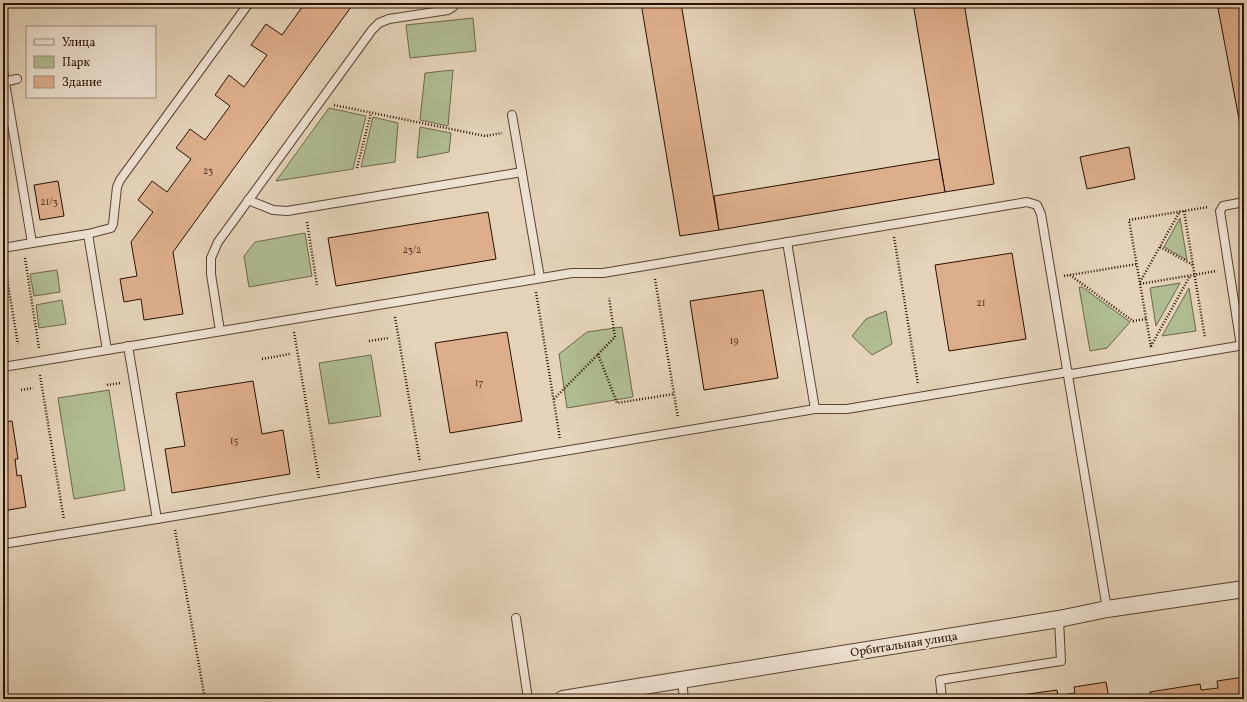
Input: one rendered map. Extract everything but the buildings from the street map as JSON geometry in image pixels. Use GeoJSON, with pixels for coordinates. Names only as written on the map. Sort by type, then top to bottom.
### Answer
{"type":"FeatureCollection","features":[{"type":"Feature","properties":{"kind":"street","name":"Орбитальная улица"},"geometry":{"type":"LineString","coordinates":[[563,699],[1058,619],[1107,609],[1244,589]]}},
{"type":"Feature","properties":{"kind":"lane"},"geometry":{"type":"LineString","coordinates":[[3,248],[88,234],[111,228],[113,224],[117,187],[120,180],[249,3]]}},
{"type":"Feature","properties":{"kind":"lane"},"geometry":{"type":"LineString","coordinates":[[220,331],[211,274],[211,258],[218,242],[248,200],[372,30],[379,23],[389,19],[448,10],[454,6],[455,3]]}},
{"type":"Feature","properties":{"kind":"lane"},"geometry":{"type":"LineString","coordinates":[[3,71],[32,243]]}},
{"type":"Feature","properties":{"kind":"lane"},"geometry":{"type":"LineString","coordinates":[[4,81],[17,79]]}},
{"type":"Feature","properties":{"kind":"lane"},"geometry":{"type":"LineString","coordinates":[[512,115],[522,172],[537,279]]}},
{"type":"Feature","properties":{"kind":"lane"},"geometry":{"type":"LineString","coordinates":[[248,200],[273,210],[280,211],[522,172]]}},
{"type":"Feature","properties":{"kind":"lane"},"geometry":{"type":"LineString","coordinates":[[3,367],[572,273],[603,273],[1028,202],[1033,203],[1037,205],[1041,214],[1107,609]]}},
{"type":"Feature","properties":{"kind":"lane"},"geometry":{"type":"LineString","coordinates":[[3,544],[815,409],[847,409],[1068,372],[1072,374],[1243,346],[1228,269],[1220,210],[1223,206],[1244,202]]}},
{"type":"Feature","properties":{"kind":"lane"},"geometry":{"type":"LineString","coordinates":[[88,234],[107,350]]}},
{"type":"Feature","properties":{"kind":"lane"},"geometry":{"type":"LineString","coordinates":[[788,242],[815,409]]}},
{"type":"Feature","properties":{"kind":"lane"},"geometry":{"type":"LineString","coordinates":[[128,346],[157,519]]}},
{"type":"Feature","properties":{"kind":"lane"},"geometry":{"type":"LineString","coordinates":[[516,618],[528,699]]}},
{"type":"Feature","properties":{"kind":"lane"},"geometry":{"type":"LineString","coordinates":[[942,699],[940,680],[1061,661],[1058,619]]}},
{"type":"Feature","properties":{"kind":"lane"},"geometry":{"type":"LineString","coordinates":[[682,680],[684,699]]}},
{"type":"Feature","properties":{"kind":"path"},"geometry":{"type":"LineString","coordinates":[[320,102],[485,136],[515,131]]}},
{"type":"Feature","properties":{"kind":"path"},"geometry":{"type":"LineString","coordinates":[[357,168],[371,113]]}},
{"type":"Feature","properties":{"kind":"path"},"geometry":{"type":"LineString","coordinates":[[1153,360],[1129,220],[1209,206],[1220,210]]}},
{"type":"Feature","properties":{"kind":"path"},"geometry":{"type":"LineString","coordinates":[[304,208],[317,285]]}},
{"type":"Feature","properties":{"kind":"path"},"geometry":{"type":"LineString","coordinates":[[1184,210],[1208,351]]}},
{"type":"Feature","properties":{"kind":"path"},"geometry":{"type":"LineString","coordinates":[[1140,283],[1180,211]]}},
{"type":"Feature","properties":{"kind":"path"},"geometry":{"type":"LineString","coordinates":[[892,225],[920,397]]}},
{"type":"Feature","properties":{"kind":"path"},"geometry":{"type":"LineString","coordinates":[[22,245],[39,344]]}},
{"type":"Feature","properties":{"kind":"path"},"geometry":{"type":"LineString","coordinates":[[1160,247],[1193,265]]}},
{"type":"Feature","properties":{"kind":"path"},"geometry":{"type":"LineString","coordinates":[[3,256],[18,344]]}},
{"type":"Feature","properties":{"kind":"path"},"geometry":{"type":"LineString","coordinates":[[653,264],[681,432]]}},
{"type":"Feature","properties":{"kind":"path"},"geometry":{"type":"LineString","coordinates":[[1052,278],[1137,264]]}},
{"type":"Feature","properties":{"kind":"path"},"geometry":{"type":"LineString","coordinates":[[1140,283],[1228,269]]}},
{"type":"Feature","properties":{"kind":"path"},"geometry":{"type":"LineString","coordinates":[[1070,275],[1133,321],[1146,319]]}},
{"type":"Feature","properties":{"kind":"path"},"geometry":{"type":"LineString","coordinates":[[1150,347],[1190,275]]}},
{"type":"Feature","properties":{"kind":"path"},"geometry":{"type":"LineString","coordinates":[[537,279],[562,451]]}},
{"type":"Feature","properties":{"kind":"path"},"geometry":{"type":"LineString","coordinates":[[554,399],[615,336],[609,298]]}},
{"type":"Feature","properties":{"kind":"path"},"geometry":{"type":"LineString","coordinates":[[393,302],[422,475]]}},
{"type":"Feature","properties":{"kind":"path"},"geometry":{"type":"LineString","coordinates":[[292,319],[321,492]]}},
{"type":"Feature","properties":{"kind":"path"},"geometry":{"type":"LineString","coordinates":[[369,341],[389,338]]}},
{"type":"Feature","properties":{"kind":"path"},"geometry":{"type":"LineString","coordinates":[[262,359],[290,354]]}},
{"type":"Feature","properties":{"kind":"path"},"geometry":{"type":"LineString","coordinates":[[598,354],[617,403],[674,394]]}},
{"type":"Feature","properties":{"kind":"path"},"geometry":{"type":"LineString","coordinates":[[38,362],[66,534]]}},
{"type":"Feature","properties":{"kind":"path"},"geometry":{"type":"LineString","coordinates":[[107,385],[126,382]]}},
{"type":"Feature","properties":{"kind":"path"},"geometry":{"type":"LineString","coordinates":[[21,390],[33,388]]}},
{"type":"Feature","properties":{"kind":"path"},"geometry":{"type":"LineString","coordinates":[[172,516],[205,699]]}},
{"type":"Feature","properties":{"kind":"green space"},"geometry":{"type":"Polygon","coordinates":[[[473,18],[476,51],[410,58],[406,25],[473,18]]]}},
{"type":"Feature","properties":{"kind":"green space"},"geometry":{"type":"Polygon","coordinates":[[[453,70],[448,126],[420,120],[425,73],[453,70]]]}},
{"type":"Feature","properties":{"kind":"green space"},"geometry":{"type":"Polygon","coordinates":[[[329,108],[366,116],[353,169],[276,181],[329,108]]]}},
{"type":"Feature","properties":{"kind":"green space"},"geometry":{"type":"Polygon","coordinates":[[[373,117],[398,123],[395,162],[361,167],[373,117]]]}},
{"type":"Feature","properties":{"kind":"green space"},"geometry":{"type":"Polygon","coordinates":[[[420,127],[451,133],[449,152],[417,158],[420,127]]]}},
{"type":"Feature","properties":{"kind":"green space"},"geometry":{"type":"Polygon","coordinates":[[[1180,218],[1187,260],[1164,247],[1180,218]]]}},
{"type":"Feature","properties":{"kind":"green space"},"geometry":{"type":"Polygon","coordinates":[[[305,233],[312,276],[249,287],[244,256],[255,242],[305,233]]]}},
{"type":"Feature","properties":{"kind":"green space"},"geometry":{"type":"Polygon","coordinates":[[[57,270],[60,292],[34,296],[30,274],[57,270]]]}},
{"type":"Feature","properties":{"kind":"green space"},"geometry":{"type":"Polygon","coordinates":[[[1180,283],[1156,326],[1150,288],[1180,283]]]}},
{"type":"Feature","properties":{"kind":"green space"},"geometry":{"type":"Polygon","coordinates":[[[1079,287],[1082,287],[1130,322],[1107,348],[1090,351],[1079,287]]]}},
{"type":"Feature","properties":{"kind":"green space"},"geometry":{"type":"Polygon","coordinates":[[[1189,288],[1196,331],[1162,336],[1189,288]]]}},
{"type":"Feature","properties":{"kind":"green space"},"geometry":{"type":"Polygon","coordinates":[[[62,300],[66,324],[39,328],[36,305],[62,300]]]}},
{"type":"Feature","properties":{"kind":"green space"},"geometry":{"type":"Polygon","coordinates":[[[886,311],[892,344],[872,355],[852,336],[866,319],[886,311]]]}},
{"type":"Feature","properties":{"kind":"green space"},"geometry":{"type":"Polygon","coordinates":[[[622,327],[633,397],[567,408],[559,354],[587,332],[622,327]]]}},
{"type":"Feature","properties":{"kind":"green space"},"geometry":{"type":"Polygon","coordinates":[[[371,355],[381,416],[329,424],[319,363],[371,355]]]}},
{"type":"Feature","properties":{"kind":"green space"},"geometry":{"type":"Polygon","coordinates":[[[109,390],[125,490],[74,499],[58,398],[109,390]]]}}]}
